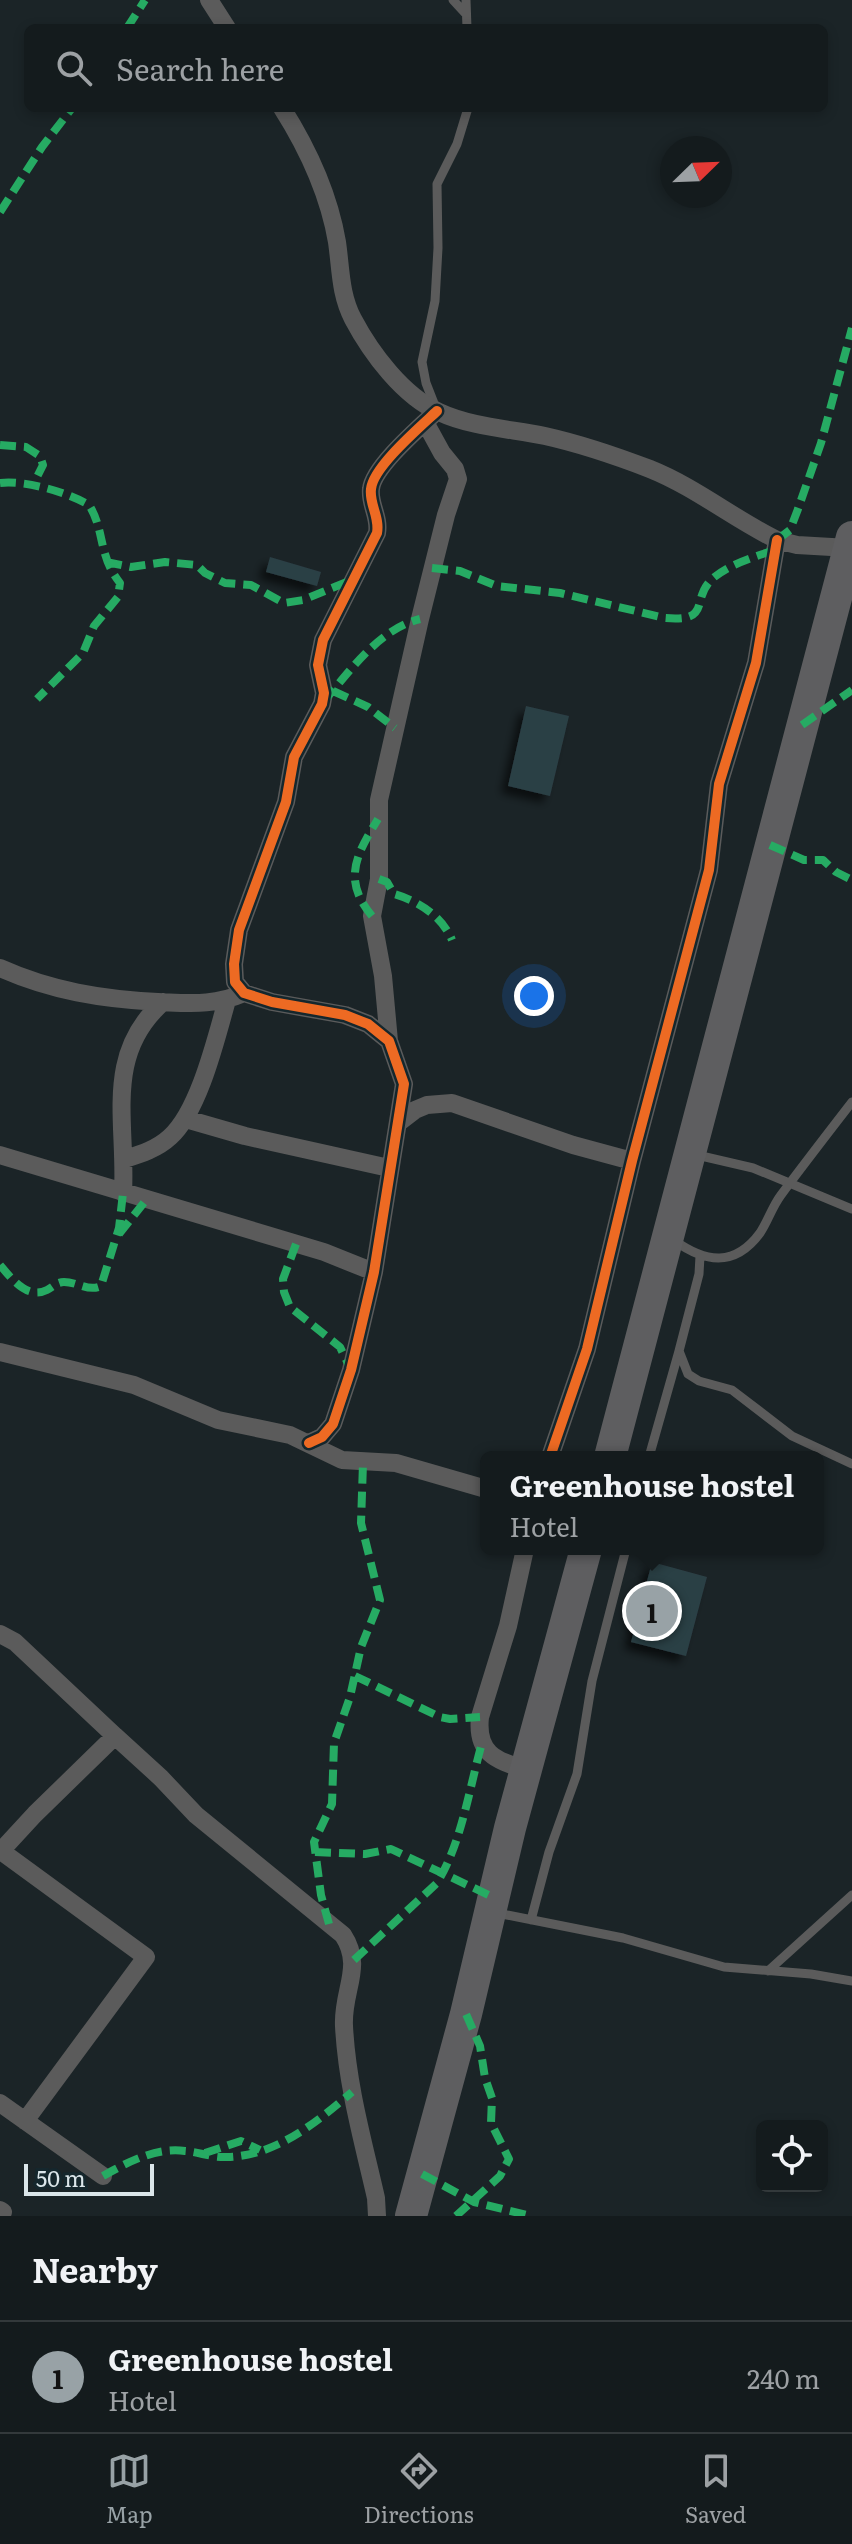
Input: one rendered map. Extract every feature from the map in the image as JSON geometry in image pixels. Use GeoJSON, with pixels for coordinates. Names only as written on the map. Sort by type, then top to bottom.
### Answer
{"type":"FeatureCollection","features":[{"type":"Feature","properties":{"kind":"highway"},"geometry":{"type":"LineString","coordinates":[[612,1451],[850,542]]}},
{"type":"Feature","properties":{"kind":"highway"},"geometry":{"type":"LineString","coordinates":[[411,2216],[584,1555]]}},
{"type":"Feature","properties":{"kind":"street"},"geometry":{"type":"LineString","coordinates":[[209,0],[224,24]]}},
{"type":"Feature","properties":{"kind":"street"},"geometry":{"type":"LineString","coordinates":[[284,112],[317,173],[337,243],[343,297],[354,321],[378,356],[431,417],[442,453],[455,469],[458,479],[420,619],[379,800],[379,879],[372,916],[383,976],[389,1041],[404,1084],[398,1123],[374,1272],[351,1370],[339,1411],[328,1432],[309,1443]]}},
{"type":"Feature","properties":{"kind":"street"},"geometry":{"type":"LineString","coordinates":[[125,1159],[159,1145],[186,1119],[235,997],[234,964],[239,930],[286,802],[294,757],[322,704],[324,693],[318,665],[323,640],[377,533],[377,514],[371,500],[372,483],[398,448],[431,417],[460,419],[550,437],[600,451],[655,471],[777,540],[797,545],[850,542]]}},
{"type":"Feature","properties":{"kind":"street"},"geometry":{"type":"LineString","coordinates":[[552,1451],[587,1349],[632,1161],[709,870],[719,784],[756,663],[777,540]]}},
{"type":"Feature","properties":{"kind":"street"},"geometry":{"type":"LineString","coordinates":[[0,968],[32,983],[57,990],[109,998],[211,1004],[235,997],[345,1015],[368,1024],[389,1041]]}},
{"type":"Feature","properties":{"kind":"street"},"geometry":{"type":"LineString","coordinates":[[123,1193],[122,1091],[128,1051],[145,1017],[163,1002]]}},
{"type":"Feature","properties":{"kind":"street"},"geometry":{"type":"LineString","coordinates":[[404,1084],[573,1145],[632,1161]]}},
{"type":"Feature","properties":{"kind":"street"},"geometry":{"type":"LineString","coordinates":[[398,1123],[427,1105],[452,1103]]}},
{"type":"Feature","properties":{"kind":"street"},"geometry":{"type":"LineString","coordinates":[[186,1119],[389,1168]]}},
{"type":"Feature","properties":{"kind":"street"},"geometry":{"type":"LineString","coordinates":[[0,1155],[324,1252],[374,1272]]}},
{"type":"Feature","properties":{"kind":"street"},"geometry":{"type":"LineString","coordinates":[[0,1352],[123,1382],[218,1420],[266,1428],[309,1443],[342,1460],[396,1463],[480,1487]]}},
{"type":"Feature","properties":{"kind":"street"},"geometry":{"type":"LineString","coordinates":[[524,1555],[508,1626],[480,1717],[479,1732],[489,1754],[526,1770]]}},
{"type":"Feature","properties":{"kind":"street"},"geometry":{"type":"LineString","coordinates":[[0,1634],[15,1642],[161,1778],[196,1815],[343,1935],[352,1949],[354,1960],[345,2002],[344,2024],[352,2092],[376,2198],[377,2216]]}},
{"type":"Feature","properties":{"kind":"street"},"geometry":{"type":"LineString","coordinates":[[25,2121],[146,1957],[1,1852],[115,1736]]}},
{"type":"Feature","properties":{"kind":"street"},"geometry":{"type":"LineString","coordinates":[[0,2103],[103,2176]]}},
{"type":"Feature","properties":{"kind":"lane"},"geometry":{"type":"LineString","coordinates":[[453,0],[465,13]]}},
{"type":"Feature","properties":{"kind":"lane"},"geometry":{"type":"LineString","coordinates":[[466,0],[466,24]]}},
{"type":"Feature","properties":{"kind":"lane"},"geometry":{"type":"LineString","coordinates":[[431,417],[422,362],[435,301],[437,184],[457,144],[467,112]]}},
{"type":"Feature","properties":{"kind":"lane"},"geometry":{"type":"LineString","coordinates":[[669,1237],[700,1256],[721,1259],[749,1245],[761,1231],[778,1198],[852,1102]]}},
{"type":"Feature","properties":{"kind":"lane"},"geometry":{"type":"LineString","coordinates":[[690,1154],[753,1168],[852,1209]]}},
{"type":"Feature","properties":{"kind":"lane"},"geometry":{"type":"LineString","coordinates":[[651,1451],[699,1274],[700,1256]]}},
{"type":"Feature","properties":{"kind":"lane"},"geometry":{"type":"LineString","coordinates":[[679,1351],[688,1374],[699,1381],[732,1390],[792,1436],[852,1464]]}},
{"type":"Feature","properties":{"kind":"lane"},"geometry":{"type":"LineString","coordinates":[[531,1920],[549,1852],[577,1774],[592,1681],[624,1555]]}},
{"type":"Feature","properties":{"kind":"lane"},"geometry":{"type":"LineString","coordinates":[[768,1971],[852,1895]]}},
{"type":"Feature","properties":{"kind":"lane"},"geometry":{"type":"LineString","coordinates":[[490,1911],[623,1938],[724,1967],[811,1974],[852,1981]]}},
{"type":"Feature","properties":{"kind":"building"},"geometry":{"type":"Polygon","coordinates":[[[270,557],[321,572],[317,586],[266,572],[270,557]]]}},
{"type":"Feature","properties":{"kind":"building"},"geometry":{"type":"Polygon","coordinates":[[[526,706],[569,716],[550,796],[508,786],[526,706]]]}},
{"type":"Feature","properties":{"kind":"building"},"geometry":{"type":"Polygon","coordinates":[[[652,1562],[707,1577],[686,1656],[631,1642],[652,1562]]]}},
{"type":"Feature","properties":{"kind":"marked path"},"geometry":{"type":"LineString","coordinates":[[130,24],[145,0]]}},
{"type":"Feature","properties":{"kind":"marked path"},"geometry":{"type":"LineString","coordinates":[[0,212],[69,112]]}},
{"type":"Feature","properties":{"kind":"marked path"},"geometry":{"type":"LineString","coordinates":[[777,540],[790,530],[798,509],[821,443],[852,328]]}},
{"type":"Feature","properties":{"kind":"marked path"},"geometry":{"type":"LineString","coordinates":[[0,445],[26,447],[40,456],[43,465],[33,485]]}},
{"type":"Feature","properties":{"kind":"marked path"},"geometry":{"type":"LineString","coordinates":[[0,483],[46,488],[89,505],[98,524],[108,563],[120,583],[118,597],[94,626],[83,653],[37,699]]}},
{"type":"Feature","properties":{"kind":"marked path"},"geometry":{"type":"LineString","coordinates":[[432,568],[460,571],[497,586],[560,593],[665,618],[680,618],[695,613],[712,579],[726,569],[775,550]]}},
{"type":"Feature","properties":{"kind":"marked path"},"geometry":{"type":"LineString","coordinates":[[106,562],[131,567],[165,562],[197,565],[205,573],[225,583],[251,585],[284,603],[303,600],[354,579]]}},
{"type":"Feature","properties":{"kind":"marked path"},"geometry":{"type":"LineString","coordinates":[[324,701],[379,641],[405,624],[420,619]]}},
{"type":"Feature","properties":{"kind":"marked path"},"geometry":{"type":"LineString","coordinates":[[802,725],[852,690]]}},
{"type":"Feature","properties":{"kind":"marked path"},"geometry":{"type":"LineString","coordinates":[[333,691],[368,707],[395,728]]}},
{"type":"Feature","properties":{"kind":"marked path"},"geometry":{"type":"LineString","coordinates":[[372,916],[357,891],[355,879],[359,856],[378,819]]}},
{"type":"Feature","properties":{"kind":"marked path"},"geometry":{"type":"LineString","coordinates":[[770,845],[804,860],[823,860],[836,872],[852,880]]}},
{"type":"Feature","properties":{"kind":"marked path"},"geometry":{"type":"LineString","coordinates":[[379,879],[387,882],[394,894],[420,905],[436,917],[452,940]]}},
{"type":"Feature","properties":{"kind":"marked path"},"geometry":{"type":"LineString","coordinates":[[0,1265],[20,1286],[33,1292],[47,1290],[62,1282],[92,1288],[101,1286],[119,1228],[123,1193]]}},
{"type":"Feature","properties":{"kind":"marked path"},"geometry":{"type":"LineString","coordinates":[[119,1234],[146,1200]]}},
{"type":"Feature","properties":{"kind":"marked path"},"geometry":{"type":"LineString","coordinates":[[296,1244],[283,1279],[290,1307],[340,1347],[351,1370]]}},
{"type":"Feature","properties":{"kind":"marked path"},"geometry":{"type":"LineString","coordinates":[[329,1924],[321,1895],[314,1842],[332,1804],[334,1743],[350,1697],[361,1647],[380,1600],[361,1523],[363,1463]]}},
{"type":"Feature","properties":{"kind":"marked path"},"geometry":{"type":"LineString","coordinates":[[355,1676],[440,1717],[480,1717]]}},
{"type":"Feature","properties":{"kind":"marked path"},"geometry":{"type":"LineString","coordinates":[[354,1960],[437,1883],[459,1833],[482,1743]]}},
{"type":"Feature","properties":{"kind":"marked path"},"geometry":{"type":"LineString","coordinates":[[315,1852],[365,1854],[391,1849],[493,1897]]}},
{"type":"Feature","properties":{"kind":"marked path"},"geometry":{"type":"LineString","coordinates":[[456,2216],[500,2176],[509,2159],[491,2123],[492,2098],[480,2046],[466,2014]]}},
{"type":"Feature","properties":{"kind":"marked path"},"geometry":{"type":"LineString","coordinates":[[103,2176],[132,2161],[163,2151],[222,2157],[262,2151],[295,2135],[352,2092]]}},
{"type":"Feature","properties":{"kind":"marked path"},"geometry":{"type":"LineString","coordinates":[[205,2153],[241,2141],[260,2150]]}},
{"type":"Feature","properties":{"kind":"marked path"},"geometry":{"type":"LineString","coordinates":[[422,2174],[474,2202],[531,2216]]}},
{"type":"Feature","properties":{"kind":"cycle path"},"geometry":{"type":"LineString","coordinates":[[309,1443],[322,1437],[333,1424],[351,1370],[374,1272],[404,1084],[389,1041],[368,1024],[345,1015],[272,1002],[244,993],[235,982],[234,964],[239,930],[286,802],[294,757],[322,704],[324,693],[318,665],[323,640],[377,533],[371,495],[374,480],[398,448],[437,411]]}},
{"type":"Feature","properties":{"kind":"cycle path"},"geometry":{"type":"LineString","coordinates":[[552,1451],[587,1349],[632,1161],[709,870],[719,784],[756,663],[777,540]]}},
{"type":"Feature","properties":{"kind":"place","name":"Greenhouse hostel"},"geometry":{"type":"Point","coordinates":[652,1611]}}]}
